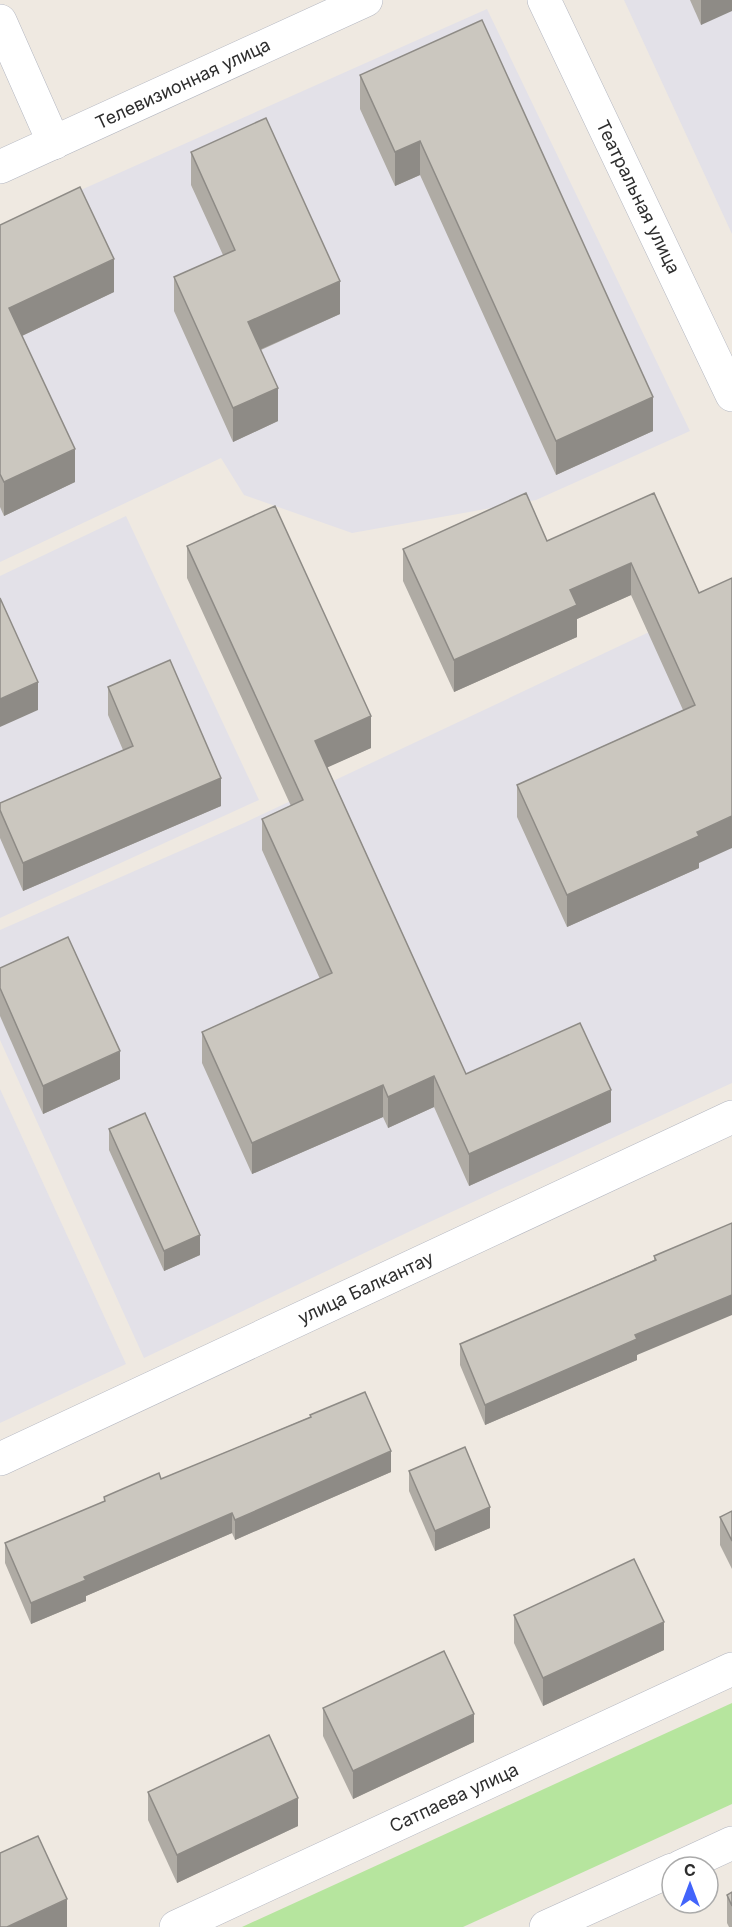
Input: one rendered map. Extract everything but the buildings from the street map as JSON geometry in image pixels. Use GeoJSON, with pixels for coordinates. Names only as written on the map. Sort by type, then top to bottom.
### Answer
{"type":"FeatureCollection","features":[{"type":"Feature","properties":{"kind":"street","name":"Телевизионная улица"},"geometry":{"type":"LineString","coordinates":[[0,167],[366,0]]}},
{"type":"Feature","properties":{"kind":"street","name":"Театральная улица"},"geometry":{"type":"LineString","coordinates":[[544,0],[732,395]]}},
{"type":"Feature","properties":{"kind":"street"},"geometry":{"type":"LineString","coordinates":[[0,21],[54,143]]}},
{"type":"Feature","properties":{"kind":"street","name":"улица Балкантау"},"geometry":{"type":"LineString","coordinates":[[0,1459],[732,1117]]}},
{"type":"Feature","properties":{"kind":"street","name":"Сатпаева улица"},"geometry":{"type":"LineString","coordinates":[[176,1927],[732,1669]]}},
{"type":"Feature","properties":{"kind":"street"},"geometry":{"type":"LineString","coordinates":[[707,1855],[732,1844]]}},
{"type":"Feature","properties":{"kind":"street"},"geometry":{"type":"LineString","coordinates":[[546,1927],[660,1875]]}},
{"type":"Feature","properties":{"kind":"shaded area"},"geometry":{"type":"Polygon","coordinates":[[[624,0],[732,0],[732,234],[624,0]]]}},
{"type":"Feature","properties":{"kind":"shaded area"},"geometry":{"type":"Polygon","coordinates":[[[487,9],[690,431],[536,500],[352,533],[244,495],[221,458],[0,562],[0,226],[487,9]]]}},
{"type":"Feature","properties":{"kind":"shaded area"},"geometry":{"type":"Polygon","coordinates":[[[126,516],[259,800],[0,918],[0,576],[126,516]]]}},
{"type":"Feature","properties":{"kind":"shaded area"},"geometry":{"type":"Polygon","coordinates":[[[732,593],[732,1083],[421,1226],[144,1358],[0,1040],[0,930],[244,823],[732,593]]]}},
{"type":"Feature","properties":{"kind":"shaded area"},"geometry":{"type":"Polygon","coordinates":[[[0,1089],[126,1364],[0,1423],[0,1089]]]}},
{"type":"Feature","properties":{"kind":"green space"},"geometry":{"type":"Polygon","coordinates":[[[732,1703],[732,1804],[463,1927],[242,1927],[732,1703]]]}}]}
